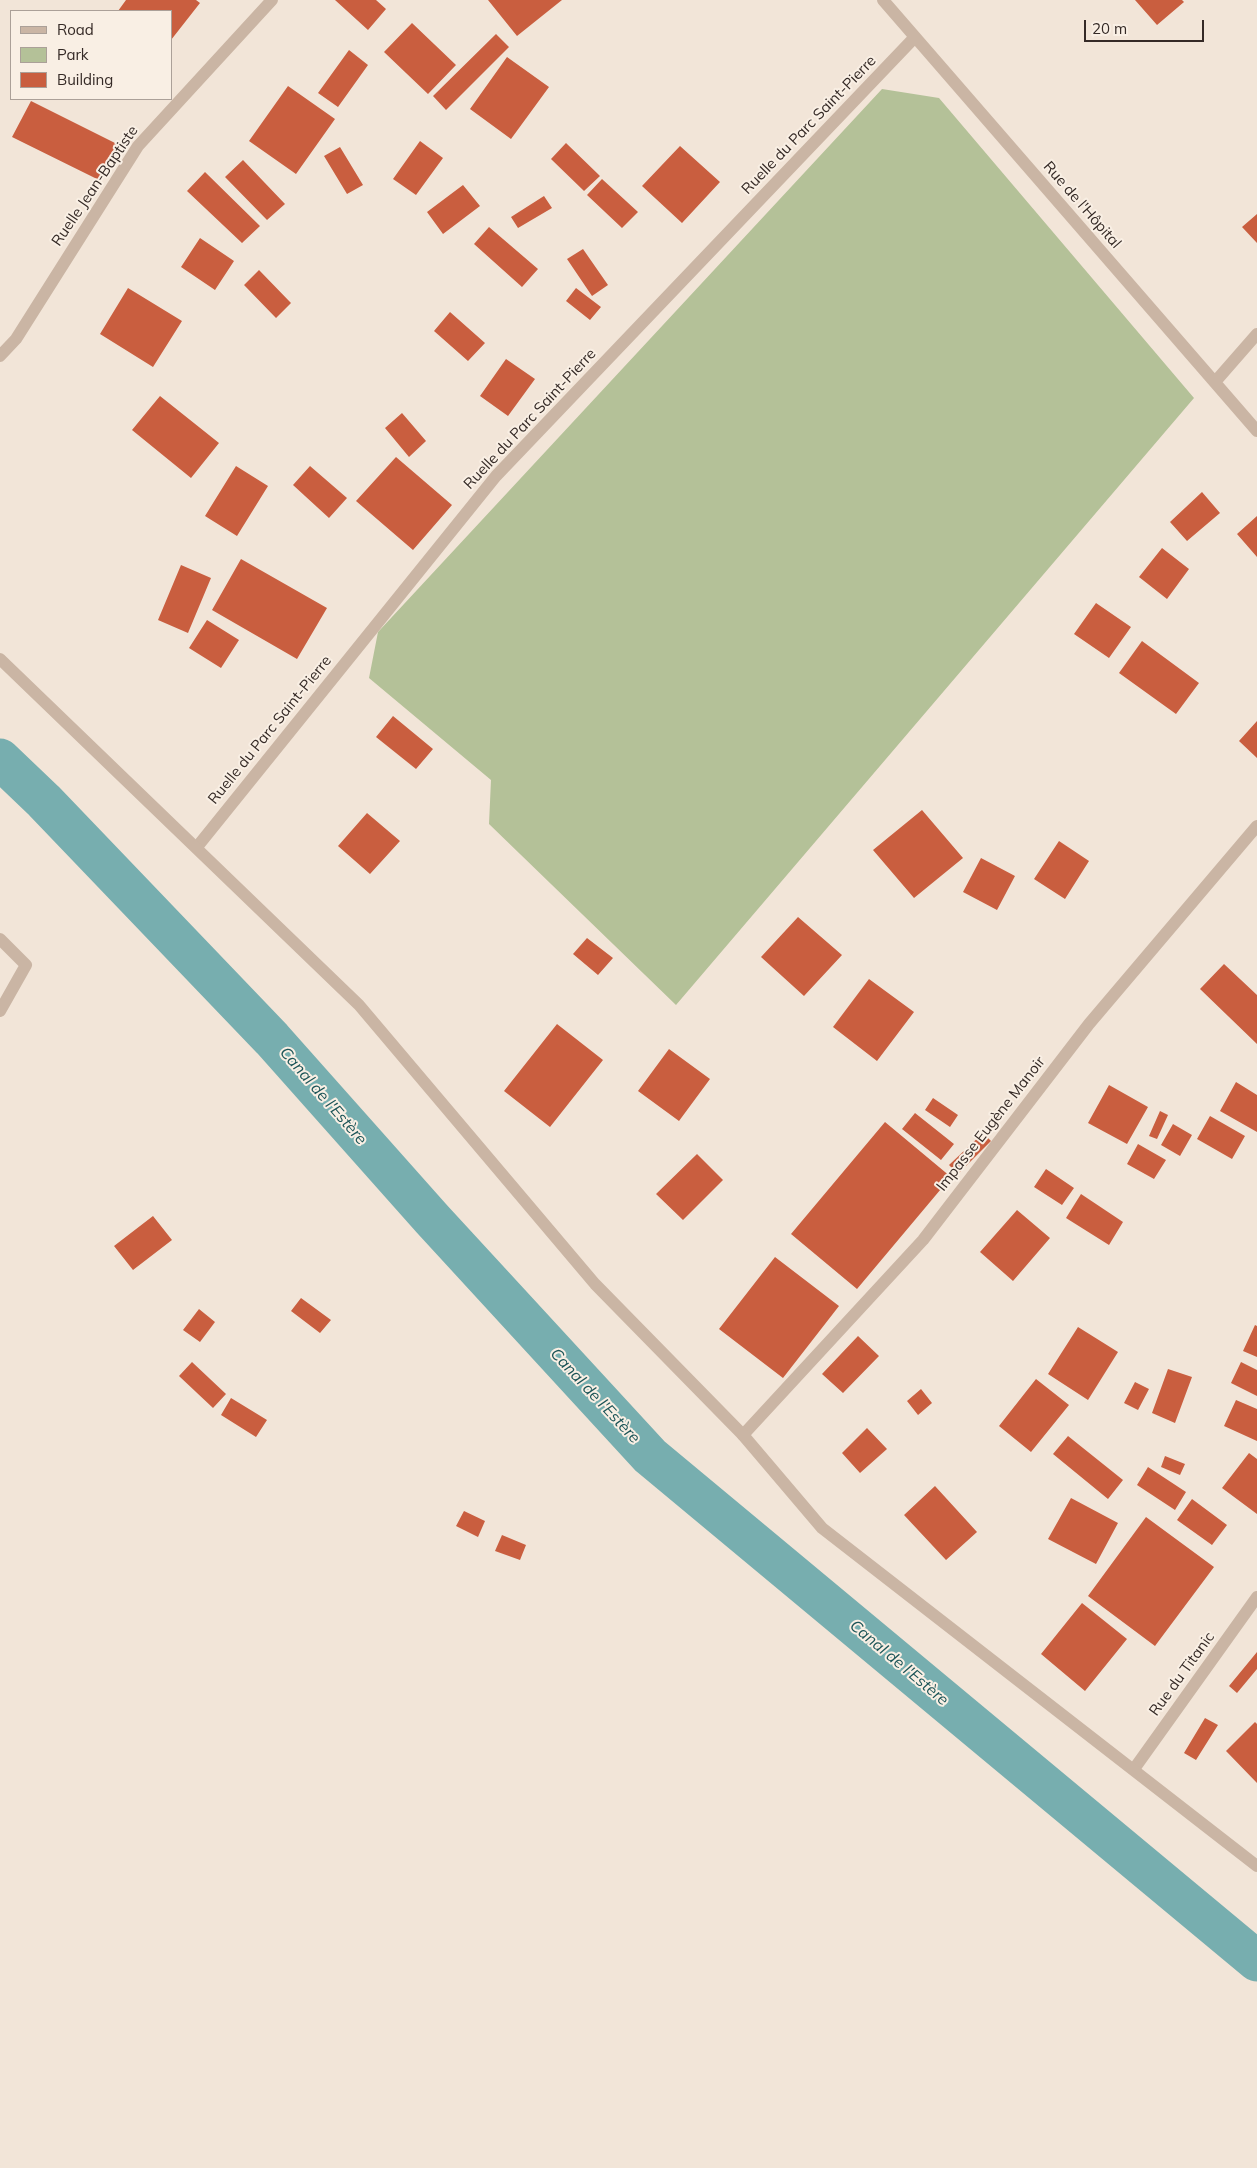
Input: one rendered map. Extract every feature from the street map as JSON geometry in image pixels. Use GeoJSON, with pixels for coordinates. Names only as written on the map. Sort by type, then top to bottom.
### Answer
{"type":"FeatureCollection","features":[{"type":"Feature","properties":{"kind":"street","name":"Ruelle Jean-Baptiste"},"geometry":{"type":"LineString","coordinates":[[0,356],[16,339],[138,146],[272,0]]}},
{"type":"Feature","properties":{"kind":"street","name":"Rue de l'Hôpital"},"geometry":{"type":"LineString","coordinates":[[883,0],[1257,431]]}},
{"type":"Feature","properties":{"kind":"street","name":"Ruelle du Parc Saint-Pierre"},"geometry":{"type":"LineString","coordinates":[[197,846],[496,476],[915,38]]}},
{"type":"Feature","properties":{"kind":"street"},"geometry":{"type":"LineString","coordinates":[[1215,382],[1257,334]]}},
{"type":"Feature","properties":{"kind":"street"},"geometry":{"type":"LineString","coordinates":[[0,659],[197,846],[359,1005],[595,1284],[743,1436],[822,1528],[1257,1866]]}},
{"type":"Feature","properties":{"kind":"street","name":"Impasse Eugène Manoir"},"geometry":{"type":"LineString","coordinates":[[743,1436],[923,1240],[1089,1024],[1257,826]]}},
{"type":"Feature","properties":{"kind":"street"},"geometry":{"type":"LineString","coordinates":[[0,940],[26,965],[0,1011]]}},
{"type":"Feature","properties":{"kind":"street","name":"Rue du Titanic"},"geometry":{"type":"LineString","coordinates":[[1134,1769],[1257,1597]]}},
{"type":"Feature","properties":{"kind":"green space"},"geometry":{"type":"Polygon","coordinates":[[[882,89],[939,98],[1194,398],[676,1005],[489,824],[491,780],[369,678],[378,632],[882,89]]]}},
{"type":"Feature","properties":{"kind":"building"},"geometry":{"type":"Polygon","coordinates":[[[126,0],[196,0],[200,3],[172,39],[172,10],[119,10],[126,0]]]}},
{"type":"Feature","properties":{"kind":"building"},"geometry":{"type":"Polygon","coordinates":[[[335,0],[376,0],[386,9],[368,30],[335,0]]]}},
{"type":"Feature","properties":{"kind":"building"},"geometry":{"type":"Polygon","coordinates":[[[488,0],[562,0],[517,36],[488,0]]]}},
{"type":"Feature","properties":{"kind":"building"},"geometry":{"type":"Polygon","coordinates":[[[1135,0],[1182,0],[1184,2],[1157,25],[1135,0]]]}},
{"type":"Feature","properties":{"kind":"building"},"geometry":{"type":"Polygon","coordinates":[[[412,23],[456,65],[428,94],[384,52],[412,23]]]}},
{"type":"Feature","properties":{"kind":"building"},"geometry":{"type":"Polygon","coordinates":[[[496,34],[509,47],[446,110],[433,96],[496,34]]]}},
{"type":"Feature","properties":{"kind":"building"},"geometry":{"type":"Polygon","coordinates":[[[349,50],[368,65],[338,107],[318,93],[349,50]]]}},
{"type":"Feature","properties":{"kind":"building"},"geometry":{"type":"Polygon","coordinates":[[[507,57],[549,87],[511,139],[470,109],[507,57]]]}},
{"type":"Feature","properties":{"kind":"building"},"geometry":{"type":"Polygon","coordinates":[[[288,86],[335,119],[296,174],[249,141],[288,86]]]}},
{"type":"Feature","properties":{"kind":"building"},"geometry":{"type":"Polygon","coordinates":[[[31,101],[117,144],[99,180],[12,137],[31,101]]]}},
{"type":"Feature","properties":{"kind":"building"},"geometry":{"type":"Polygon","coordinates":[[[420,141],[443,158],[416,195],[393,179],[420,141]]]}},
{"type":"Feature","properties":{"kind":"building"},"geometry":{"type":"Polygon","coordinates":[[[566,143],[600,176],[584,191],[551,159],[566,143]]]}},
{"type":"Feature","properties":{"kind":"building"},"geometry":{"type":"Polygon","coordinates":[[[680,146],[720,182],[682,223],[642,186],[680,146]]]}},
{"type":"Feature","properties":{"kind":"building"},"geometry":{"type":"Polygon","coordinates":[[[340,147],[363,185],[347,194],[324,156],[340,147]]]}},
{"type":"Feature","properties":{"kind":"building"},"geometry":{"type":"Polygon","coordinates":[[[243,160],[285,204],[267,220],[225,177],[243,160]]]}},
{"type":"Feature","properties":{"kind":"building"},"geometry":{"type":"Polygon","coordinates":[[[205,172],[260,226],[242,243],[187,191],[205,172]]]}},
{"type":"Feature","properties":{"kind":"building"},"geometry":{"type":"Polygon","coordinates":[[[602,179],[638,212],[622,228],[587,195],[602,179]]]}},
{"type":"Feature","properties":{"kind":"building"},"geometry":{"type":"Polygon","coordinates":[[[463,185],[480,206],[443,234],[427,212],[463,185]]]}},
{"type":"Feature","properties":{"kind":"building"},"geometry":{"type":"Polygon","coordinates":[[[544,196],[552,208],[518,228],[511,217],[544,196]]]}},
{"type":"Feature","properties":{"kind":"building"},"geometry":{"type":"Polygon","coordinates":[[[1257,214],[1257,243],[1242,227],[1257,214]]]}},
{"type":"Feature","properties":{"kind":"building"},"geometry":{"type":"Polygon","coordinates":[[[489,227],[538,269],[522,287],[474,244],[489,227]]]}},
{"type":"Feature","properties":{"kind":"building"},"geometry":{"type":"Polygon","coordinates":[[[200,238],[234,261],[215,290],[181,267],[200,238]]]}},
{"type":"Feature","properties":{"kind":"building"},"geometry":{"type":"Polygon","coordinates":[[[583,249],[608,285],[592,296],[567,259],[583,249]]]}},
{"type":"Feature","properties":{"kind":"building"},"geometry":{"type":"Polygon","coordinates":[[[259,270],[291,303],[276,318],[244,285],[259,270]]]}},
{"type":"Feature","properties":{"kind":"building"},"geometry":{"type":"Polygon","coordinates":[[[128,288],[182,321],[153,367],[100,334],[128,288]]]}},
{"type":"Feature","properties":{"kind":"building"},"geometry":{"type":"Polygon","coordinates":[[[576,288],[601,307],[590,320],[566,301],[576,288]]]}},
{"type":"Feature","properties":{"kind":"building"},"geometry":{"type":"Polygon","coordinates":[[[450,312],[485,343],[468,361],[434,331],[450,312]]]}},
{"type":"Feature","properties":{"kind":"building"},"geometry":{"type":"Polygon","coordinates":[[[506,359],[535,379],[508,416],[480,396],[506,359]]]}},
{"type":"Feature","properties":{"kind":"building"},"geometry":{"type":"Polygon","coordinates":[[[160,396],[219,443],[191,478],[132,430],[160,396]]]}},
{"type":"Feature","properties":{"kind":"building"},"geometry":{"type":"Polygon","coordinates":[[[402,413],[426,441],[409,457],[385,428],[402,413]]]}},
{"type":"Feature","properties":{"kind":"building"},"geometry":{"type":"Polygon","coordinates":[[[396,457],[452,505],[413,550],[356,501],[396,457]]]}},
{"type":"Feature","properties":{"kind":"building"},"geometry":{"type":"Polygon","coordinates":[[[236,466],[268,486],[237,536],[205,516],[236,466]]]}},
{"type":"Feature","properties":{"kind":"building"},"geometry":{"type":"Polygon","coordinates":[[[310,466],[347,498],[329,518],[293,485],[310,466]]]}},
{"type":"Feature","properties":{"kind":"building"},"geometry":{"type":"Polygon","coordinates":[[[1202,492],[1220,513],[1187,541],[1170,522],[1202,492]]]}},
{"type":"Feature","properties":{"kind":"building"},"geometry":{"type":"Polygon","coordinates":[[[1257,516],[1257,557],[1237,534],[1257,516]]]}},
{"type":"Feature","properties":{"kind":"building"},"geometry":{"type":"Polygon","coordinates":[[[1162,548],[1189,569],[1167,599],[1139,577],[1162,548]]]}},
{"type":"Feature","properties":{"kind":"building"},"geometry":{"type":"Polygon","coordinates":[[[241,559],[327,608],[297,659],[212,610],[241,559]]]}},
{"type":"Feature","properties":{"kind":"building"},"geometry":{"type":"Polygon","coordinates":[[[181,565],[211,578],[188,633],[158,620],[181,565]]]}},
{"type":"Feature","properties":{"kind":"building"},"geometry":{"type":"Polygon","coordinates":[[[1096,603],[1131,627],[1109,658],[1074,634],[1096,603]]]}},
{"type":"Feature","properties":{"kind":"building"},"geometry":{"type":"Polygon","coordinates":[[[207,620],[239,640],[221,668],[189,648],[207,620]]]}},
{"type":"Feature","properties":{"kind":"building"},"geometry":{"type":"Polygon","coordinates":[[[1142,641],[1199,683],[1176,714],[1119,673],[1142,641]]]}},
{"type":"Feature","properties":{"kind":"building"},"geometry":{"type":"Polygon","coordinates":[[[393,716],[433,749],[416,769],[376,737],[393,716]]]}},
{"type":"Feature","properties":{"kind":"building"},"geometry":{"type":"Polygon","coordinates":[[[1257,721],[1257,758],[1239,741],[1257,721]]]}},
{"type":"Feature","properties":{"kind":"building"},"geometry":{"type":"Polygon","coordinates":[[[922,810],[963,858],[914,898],[873,850],[922,810]]]}},
{"type":"Feature","properties":{"kind":"building"},"geometry":{"type":"Polygon","coordinates":[[[367,813],[400,841],[370,874],[338,846],[367,813]]]}},
{"type":"Feature","properties":{"kind":"building"},"geometry":{"type":"Polygon","coordinates":[[[1059,841],[1089,861],[1065,899],[1034,879],[1059,841]]]}},
{"type":"Feature","properties":{"kind":"building"},"geometry":{"type":"Polygon","coordinates":[[[981,858],[1015,876],[997,910],[963,892],[981,858]]]}},
{"type":"Feature","properties":{"kind":"building"},"geometry":{"type":"Polygon","coordinates":[[[798,917],[842,955],[804,996],[761,957],[798,917]]]}},
{"type":"Feature","properties":{"kind":"building"},"geometry":{"type":"Polygon","coordinates":[[[587,938],[613,958],[598,975],[573,954],[587,938]]]}},
{"type":"Feature","properties":{"kind":"building"},"geometry":{"type":"Polygon","coordinates":[[[1224,964],[1257,995],[1257,1044],[1200,989],[1224,964]]]}},
{"type":"Feature","properties":{"kind":"building"},"geometry":{"type":"Polygon","coordinates":[[[869,979],[914,1012],[877,1061],[833,1027],[869,979]]]}},
{"type":"Feature","properties":{"kind":"building"},"geometry":{"type":"Polygon","coordinates":[[[557,1024],[603,1060],[550,1127],[504,1091],[557,1024]]]}},
{"type":"Feature","properties":{"kind":"building"},"geometry":{"type":"Polygon","coordinates":[[[669,1049],[710,1079],[679,1121],[638,1091],[669,1049]]]}},
{"type":"Feature","properties":{"kind":"building"},"geometry":{"type":"Polygon","coordinates":[[[1236,1082],[1257,1095],[1257,1132],[1220,1111],[1236,1082]]]}},
{"type":"Feature","properties":{"kind":"building"},"geometry":{"type":"Polygon","coordinates":[[[1109,1085],[1148,1107],[1127,1144],[1088,1123],[1109,1085]]]}},
{"type":"Feature","properties":{"kind":"building"},"geometry":{"type":"Polygon","coordinates":[[[933,1098],[958,1115],[950,1127],[925,1110],[933,1098]]]}},
{"type":"Feature","properties":{"kind":"building"},"geometry":{"type":"Polygon","coordinates":[[[1160,1111],[1168,1115],[1157,1139],[1149,1136],[1160,1111]]]}},
{"type":"Feature","properties":{"kind":"building"},"geometry":{"type":"Polygon","coordinates":[[[915,1113],[954,1144],[941,1160],[902,1129],[915,1113]]]}},
{"type":"Feature","properties":{"kind":"building"},"geometry":{"type":"Polygon","coordinates":[[[1210,1116],[1245,1136],[1232,1159],[1197,1139],[1210,1116]]]}},
{"type":"Feature","properties":{"kind":"building"},"geometry":{"type":"Polygon","coordinates":[[[885,1122],[951,1177],[857,1289],[791,1234],[885,1122]]]}},
{"type":"Feature","properties":{"kind":"building"},"geometry":{"type":"Polygon","coordinates":[[[1173,1124],[1192,1135],[1180,1156],[1161,1145],[1173,1124]]]}},
{"type":"Feature","properties":{"kind":"building"},"geometry":{"type":"Polygon","coordinates":[[[983,1133],[991,1141],[958,1174],[949,1165],[983,1133]]]}},
{"type":"Feature","properties":{"kind":"building"},"geometry":{"type":"Polygon","coordinates":[[[1138,1144],[1166,1160],[1154,1179],[1127,1164],[1138,1144]]]}},
{"type":"Feature","properties":{"kind":"building"},"geometry":{"type":"Polygon","coordinates":[[[697,1154],[723,1180],[683,1220],[656,1194],[697,1154]]]}},
{"type":"Feature","properties":{"kind":"building"},"geometry":{"type":"Polygon","coordinates":[[[1046,1169],[1074,1188],[1062,1205],[1034,1187],[1046,1169]]]}},
{"type":"Feature","properties":{"kind":"building"},"geometry":{"type":"Polygon","coordinates":[[[1081,1194],[1123,1222],[1109,1245],[1066,1218],[1081,1194]]]}},
{"type":"Feature","properties":{"kind":"building"},"geometry":{"type":"Polygon","coordinates":[[[1017,1210],[1050,1238],[1013,1281],[980,1252],[1017,1210]]]}},
{"type":"Feature","properties":{"kind":"building"},"geometry":{"type":"Polygon","coordinates":[[[153,1216],[172,1240],[133,1270],[114,1246],[153,1216]]]}},
{"type":"Feature","properties":{"kind":"building"},"geometry":{"type":"Polygon","coordinates":[[[775,1257],[839,1306],[783,1378],[719,1329],[775,1257]]]}},
{"type":"Feature","properties":{"kind":"building"},"geometry":{"type":"Polygon","coordinates":[[[301,1298],[331,1320],[320,1333],[291,1311],[301,1298]]]}},
{"type":"Feature","properties":{"kind":"building"},"geometry":{"type":"Polygon","coordinates":[[[199,1309],[215,1322],[200,1342],[183,1330],[199,1309]]]}},
{"type":"Feature","properties":{"kind":"building"},"geometry":{"type":"Polygon","coordinates":[[[1255,1325],[1257,1326],[1257,1357],[1243,1351],[1255,1325]]]}},
{"type":"Feature","properties":{"kind":"building"},"geometry":{"type":"Polygon","coordinates":[[[1078,1327],[1118,1352],[1088,1400],[1048,1374],[1078,1327]]]}},
{"type":"Feature","properties":{"kind":"building"},"geometry":{"type":"Polygon","coordinates":[[[858,1336],[879,1356],[843,1393],[822,1374],[858,1336]]]}},
{"type":"Feature","properties":{"kind":"building"},"geometry":{"type":"Polygon","coordinates":[[[192,1362],[226,1394],[213,1408],[179,1376],[192,1362]]]}},
{"type":"Feature","properties":{"kind":"building"},"geometry":{"type":"Polygon","coordinates":[[[1241,1362],[1257,1370],[1257,1396],[1231,1383],[1241,1362]]]}},
{"type":"Feature","properties":{"kind":"building"},"geometry":{"type":"Polygon","coordinates":[[[1168,1369],[1192,1377],[1175,1423],[1152,1413],[1168,1369]]]}},
{"type":"Feature","properties":{"kind":"building"},"geometry":{"type":"Polygon","coordinates":[[[1036,1379],[1069,1405],[1031,1452],[999,1426],[1036,1379]]]}},
{"type":"Feature","properties":{"kind":"building"},"geometry":{"type":"Polygon","coordinates":[[[1135,1382],[1149,1389],[1138,1410],[1124,1403],[1135,1382]]]}},
{"type":"Feature","properties":{"kind":"building"},"geometry":{"type":"Polygon","coordinates":[[[921,1389],[932,1403],[918,1415],[907,1401],[921,1389]]]}},
{"type":"Feature","properties":{"kind":"building"},"geometry":{"type":"Polygon","coordinates":[[[231,1398],[267,1420],[256,1437],[221,1415],[231,1398]]]}},
{"type":"Feature","properties":{"kind":"building"},"geometry":{"type":"Polygon","coordinates":[[[1236,1400],[1257,1409],[1257,1441],[1224,1426],[1236,1400]]]}},
{"type":"Feature","properties":{"kind":"building"},"geometry":{"type":"Polygon","coordinates":[[[867,1428],[887,1449],[860,1473],[842,1453],[867,1428]]]}},
{"type":"Feature","properties":{"kind":"building"},"geometry":{"type":"Polygon","coordinates":[[[1068,1436],[1123,1480],[1108,1499],[1053,1454],[1068,1436]]]}},
{"type":"Feature","properties":{"kind":"building"},"geometry":{"type":"Polygon","coordinates":[[[1249,1453],[1257,1459],[1257,1514],[1222,1488],[1249,1453]]]}},
{"type":"Feature","properties":{"kind":"building"},"geometry":{"type":"Polygon","coordinates":[[[1165,1456],[1185,1464],[1180,1475],[1161,1467],[1165,1456]]]}},
{"type":"Feature","properties":{"kind":"building"},"geometry":{"type":"Polygon","coordinates":[[[1148,1467],[1186,1492],[1175,1510],[1137,1485],[1148,1467]]]}},
{"type":"Feature","properties":{"kind":"building"},"geometry":{"type":"Polygon","coordinates":[[[935,1486],[977,1532],[946,1560],[904,1515],[935,1486]]]}},
{"type":"Feature","properties":{"kind":"building"},"geometry":{"type":"Polygon","coordinates":[[[1071,1498],[1118,1523],[1096,1564],[1048,1539],[1071,1498]]]}},
{"type":"Feature","properties":{"kind":"building"},"geometry":{"type":"Polygon","coordinates":[[[1192,1499],[1227,1525],[1212,1545],[1177,1520],[1192,1499]]]}},
{"type":"Feature","properties":{"kind":"building"},"geometry":{"type":"Polygon","coordinates":[[[464,1511],[485,1521],[478,1537],[456,1526],[464,1511]]]}},
{"type":"Feature","properties":{"kind":"building"},"geometry":{"type":"Polygon","coordinates":[[[1146,1517],[1214,1567],[1155,1646],[1088,1596],[1146,1517]]]}},
{"type":"Feature","properties":{"kind":"building"},"geometry":{"type":"Polygon","coordinates":[[[502,1535],[526,1545],[520,1560],[495,1551],[502,1535]]]}},
{"type":"Feature","properties":{"kind":"building"},"geometry":{"type":"Polygon","coordinates":[[[1082,1603],[1127,1639],[1085,1691],[1041,1654],[1082,1603]]]}},
{"type":"Feature","properties":{"kind":"building"},"geometry":{"type":"Polygon","coordinates":[[[1257,1652],[1257,1669],[1237,1693],[1229,1686],[1257,1652]]]}},
{"type":"Feature","properties":{"kind":"building"},"geometry":{"type":"Polygon","coordinates":[[[1205,1718],[1218,1725],[1196,1760],[1184,1753],[1205,1718]]]}},
{"type":"Feature","properties":{"kind":"building"},"geometry":{"type":"Polygon","coordinates":[[[1255,1722],[1257,1724],[1257,1783],[1226,1751],[1255,1722]]]}},
{"type":"Feature","properties":{"kind":"waterway","name":"Canal de l'Estère"},"geometry":{"type":"LineString","coordinates":[[0,759],[44,801],[272,1039],[432,1219],[650,1456],[1257,1961]]}}]}
